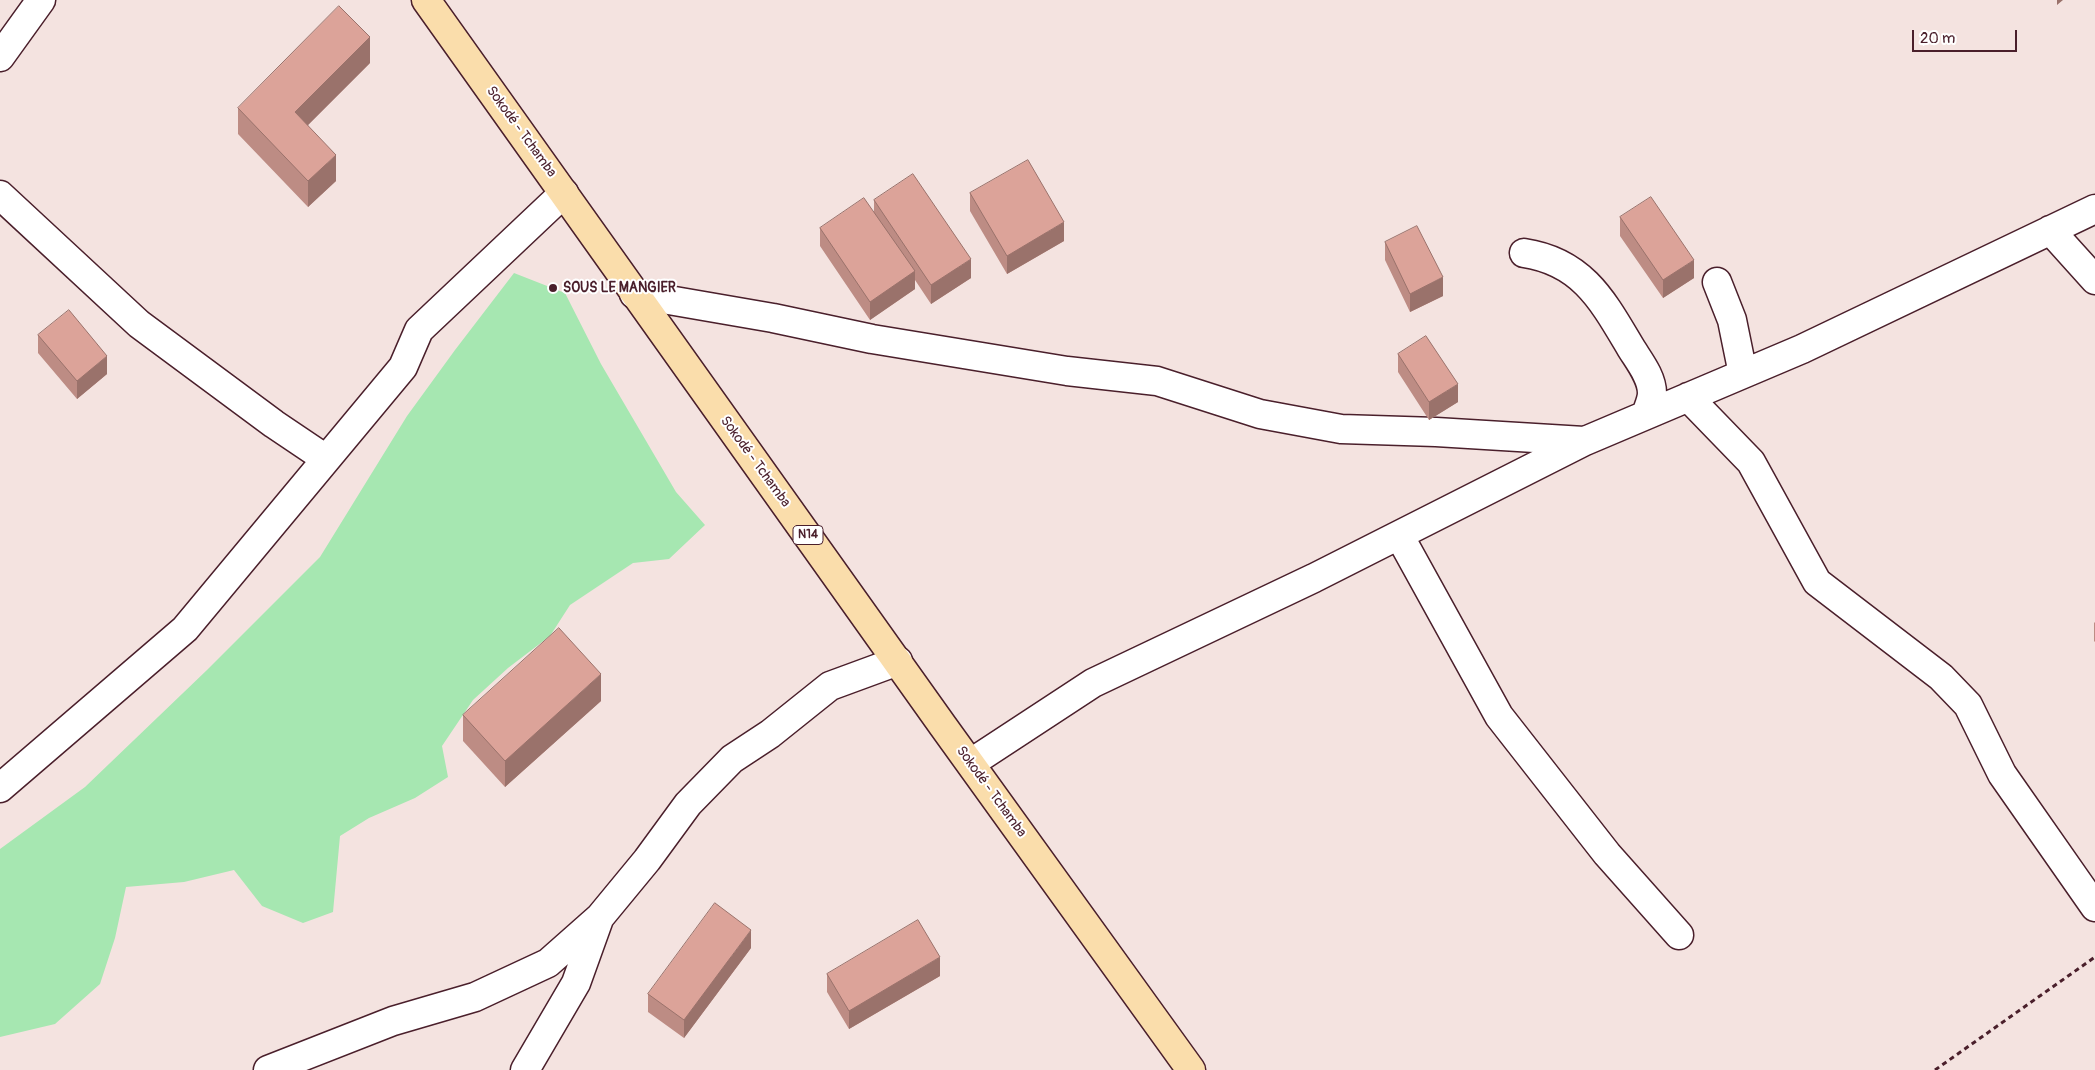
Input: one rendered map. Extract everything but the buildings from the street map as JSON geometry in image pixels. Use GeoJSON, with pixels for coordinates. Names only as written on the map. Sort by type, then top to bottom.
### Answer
{"type":"FeatureCollection","features":[{"type":"Feature","properties":{"kind":"main road","name":"Sokodé - Tchamba"},"geometry":{"type":"LineString","coordinates":[[426,0],[634,294],[1191,1070]]}},
{"type":"Feature","properties":{"kind":"street"},"geometry":{"type":"LineString","coordinates":[[0,57],[41,0]]}},
{"type":"Feature","properties":{"kind":"street"},"geometry":{"type":"LineString","coordinates":[[0,788],[185,629],[403,367],[419,330],[564,194]]}},
{"type":"Feature","properties":{"kind":"street"},"geometry":{"type":"LineString","coordinates":[[0,195],[139,324],[274,424],[326,459]]}},
{"type":"Feature","properties":{"kind":"street"},"geometry":{"type":"LineString","coordinates":[[971,763],[1093,683],[1314,578],[1585,441],[1802,349],[2095,209]]}},
{"type":"Feature","properties":{"kind":"street"},"geometry":{"type":"LineString","coordinates":[[2050,230],[2095,280]]}},
{"type":"Feature","properties":{"kind":"street"},"geometry":{"type":"LineString","coordinates":[[1524,253],[1544,256],[1564,266],[1584,280],[1603,300],[1646,371],[1652,392],[1646,415]]}},
{"type":"Feature","properties":{"kind":"street"},"geometry":{"type":"LineString","coordinates":[[1717,282],[1732,320],[1744,374]]}},
{"type":"Feature","properties":{"kind":"street"},"geometry":{"type":"LineString","coordinates":[[634,294],[773,318],[872,339],[1067,371],[1157,381],[1260,414],[1341,429],[1436,432],[1585,441]]}},
{"type":"Feature","properties":{"kind":"street"},"geometry":{"type":"LineString","coordinates":[[1688,397],[1751,462],[1817,582],[1941,677],[1968,705],[2002,774],[2095,908]]}},
{"type":"Feature","properties":{"kind":"street"},"geometry":{"type":"LineString","coordinates":[[1399,535],[1499,716],[1607,854],[1679,935]]}},
{"type":"Feature","properties":{"kind":"street"},"geometry":{"type":"LineString","coordinates":[[268,1070],[393,1021],[475,996],[548,962],[600,917],[647,860],[688,804],[732,759],[770,734],[830,686],[898,661]]}},
{"type":"Feature","properties":{"kind":"street"},"geometry":{"type":"LineString","coordinates":[[525,1070],[576,983],[600,917]]}},
{"type":"Feature","properties":{"kind":"path"},"geometry":{"type":"LineString","coordinates":[[1935,1070],[2095,957]]}},
{"type":"Feature","properties":{"kind":"green space"},"geometry":{"type":"Polygon","coordinates":[[[514,273],[565,293],[601,364],[676,492],[705,525],[669,559],[633,563],[570,605],[550,636],[508,668],[473,700],[442,746],[448,777],[415,798],[369,818],[340,836],[333,912],[303,923],[262,906],[234,870],[184,882],[126,887],[115,938],[100,984],[55,1024],[0,1037],[0,849],[85,787],[207,670],[320,557],[407,416],[514,273]]]}},
{"type":"Feature","properties":{"kind":"place","name":"SOUS LE MANGIER"},"geometry":{"type":"Point","coordinates":[553,288]}}]}
